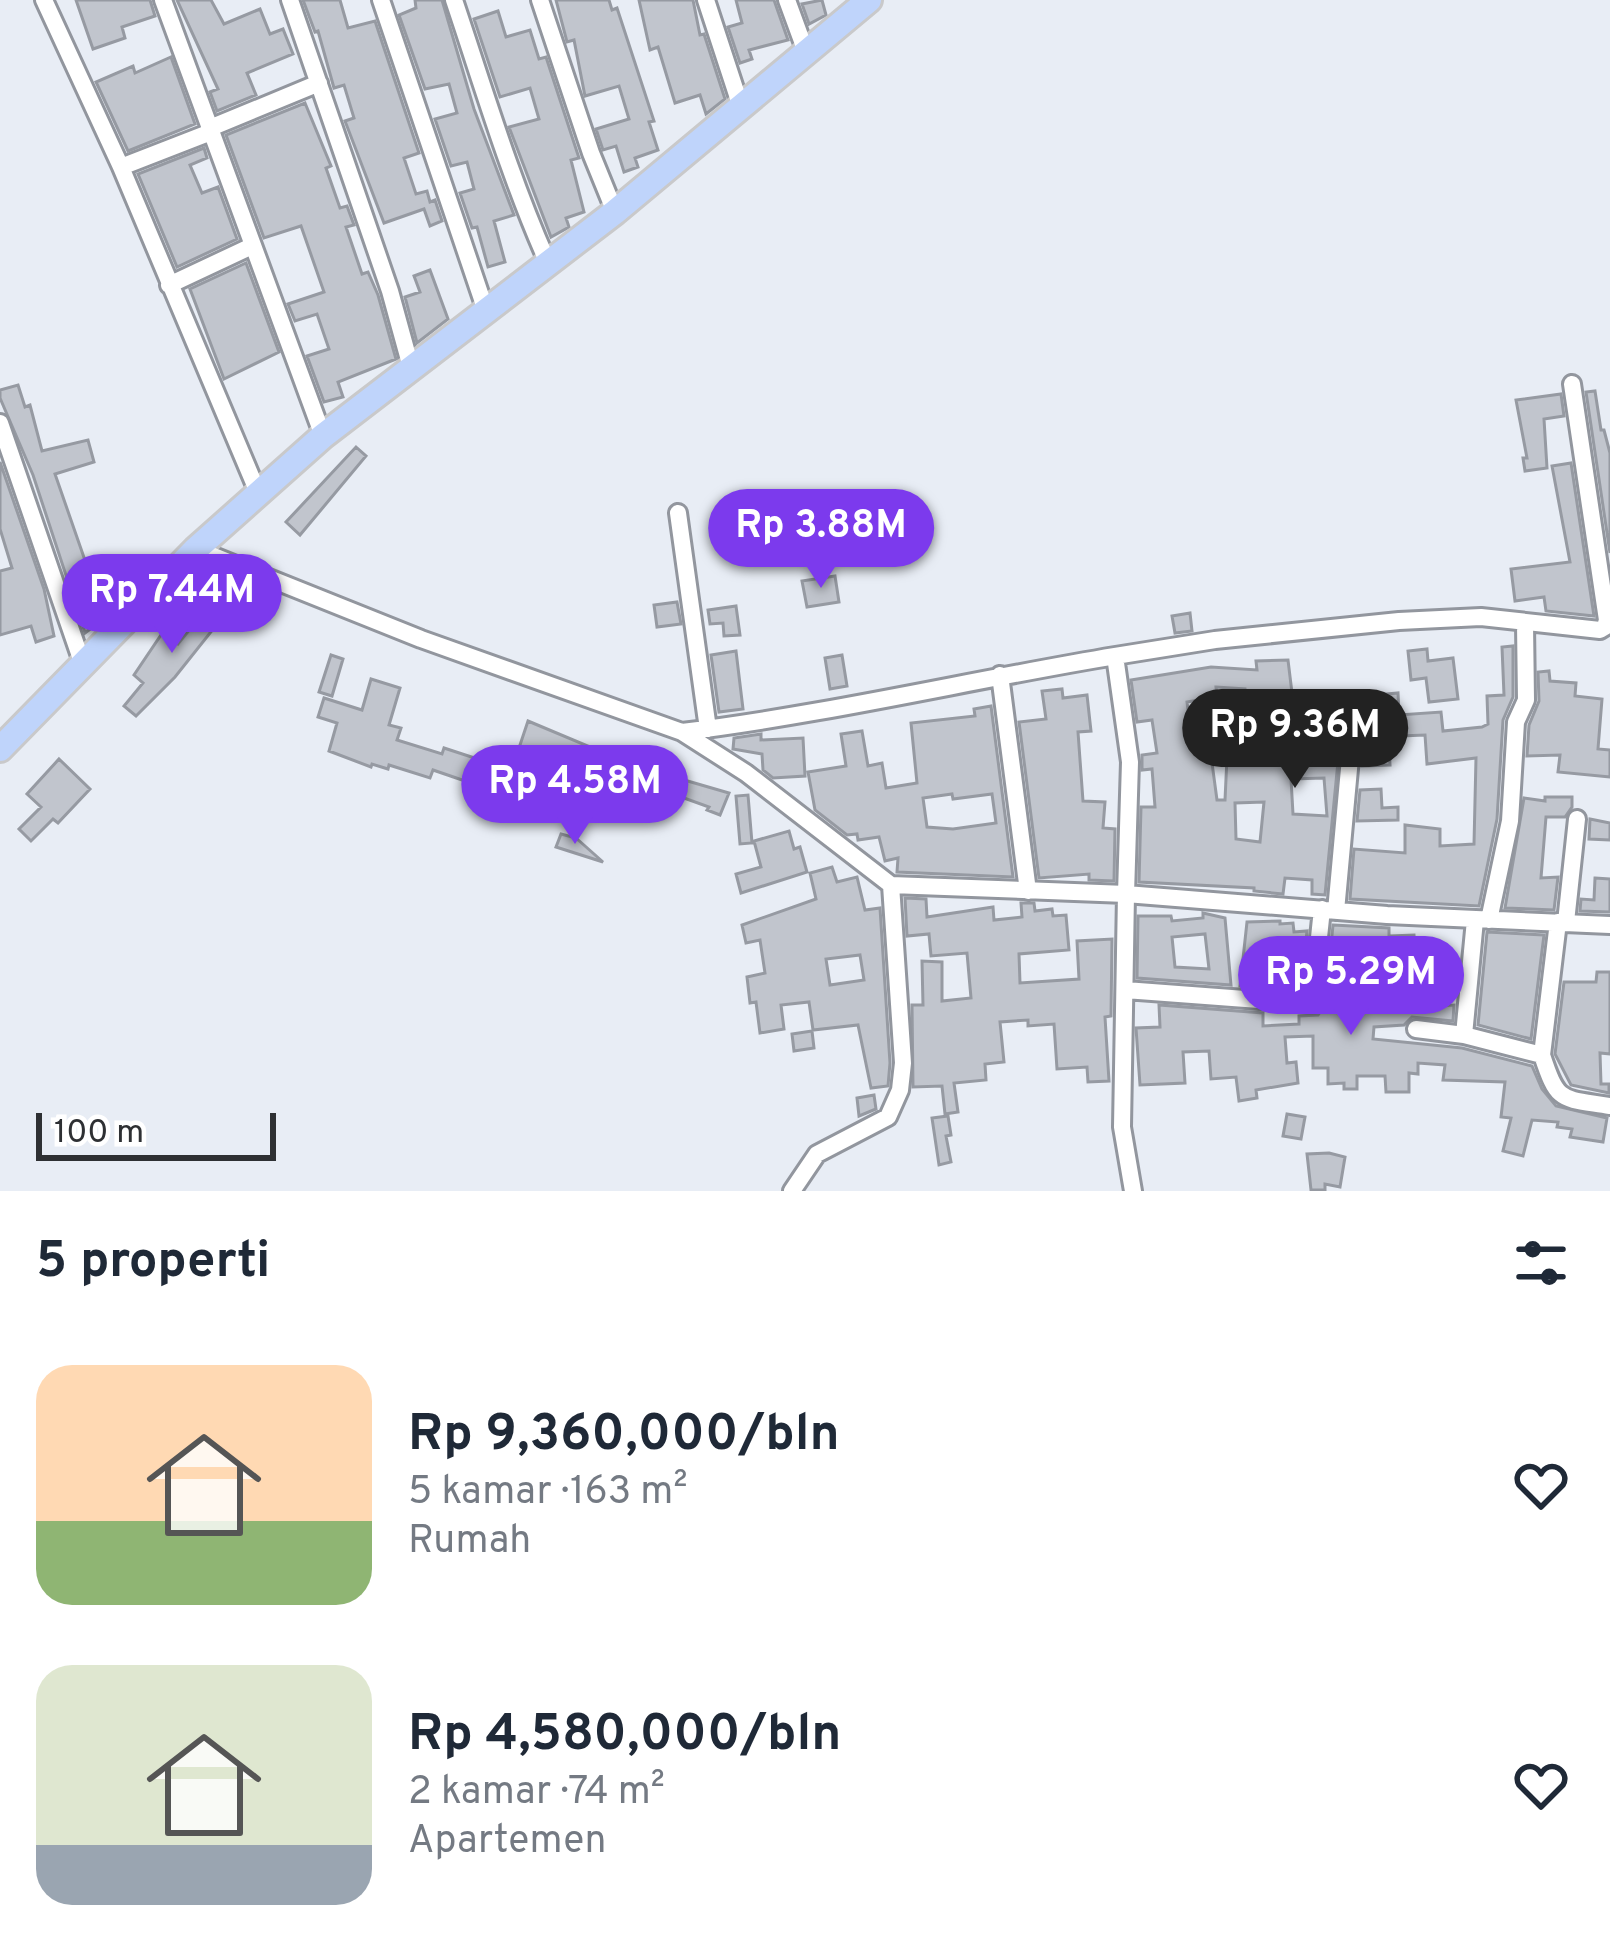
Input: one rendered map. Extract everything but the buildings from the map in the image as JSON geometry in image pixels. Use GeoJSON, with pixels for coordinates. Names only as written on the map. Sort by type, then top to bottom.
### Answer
{"type":"FeatureCollection","features":[{"type":"Feature","properties":{"kind":"main road"},"geometry":{"type":"LineString","coordinates":[[0,748],[196,549],[323,436],[615,212],[868,0]]}},
{"type":"Feature","properties":{"kind":"street"},"geometry":{"type":"LineString","coordinates":[[44,0],[121,167],[259,495]]}},
{"type":"Feature","properties":{"kind":"street"},"geometry":{"type":"LineString","coordinates":[[164,0],[323,436]]}},
{"type":"Feature","properties":{"kind":"street"},"geometry":{"type":"LineString","coordinates":[[290,0],[390,291],[412,371]]}},
{"type":"Feature","properties":{"kind":"street"},"geometry":{"type":"LineString","coordinates":[[381,0],[486,311]]}},
{"type":"Feature","properties":{"kind":"street"},"geometry":{"type":"LineString","coordinates":[[454,0],[479,84],[548,263]]}},
{"type":"Feature","properties":{"kind":"street"},"geometry":{"type":"LineString","coordinates":[[540,0],[615,212]]}},
{"type":"Feature","properties":{"kind":"street"},"geometry":{"type":"LineString","coordinates":[[706,0],[741,107]]}},
{"type":"Feature","properties":{"kind":"street"},"geometry":{"type":"LineString","coordinates":[[787,0],[806,52]]}},
{"type":"Feature","properties":{"kind":"street"},"geometry":{"type":"LineString","coordinates":[[121,167],[319,83]]}},
{"type":"Feature","properties":{"kind":"street"},"geometry":{"type":"LineString","coordinates":[[169,285],[252,246]]}},
{"type":"Feature","properties":{"kind":"street"},"geometry":{"type":"LineString","coordinates":[[682,732],[770,722],[1000,675],[1215,640],[1481,617],[1600,630],[1607,624],[1572,384]]}},
{"type":"Feature","properties":{"kind":"street"},"geometry":{"type":"LineString","coordinates":[[0,423],[82,662]]}},
{"type":"Feature","properties":{"kind":"street"},"geometry":{"type":"LineString","coordinates":[[678,513],[708,729]]}},
{"type":"Feature","properties":{"kind":"street"},"geometry":{"type":"LineString","coordinates":[[196,549],[421,639],[682,732],[746,773],[891,885],[1126,894],[1610,925]]}},
{"type":"Feature","properties":{"kind":"street"},"geometry":{"type":"LineString","coordinates":[[1464,1035],[1482,920],[1510,821],[1516,722],[1526,700],[1525,624]]}},
{"type":"Feature","properties":{"kind":"street"},"geometry":{"type":"LineString","coordinates":[[1115,656],[1130,762],[1123,1127],[1132,1191]]}},
{"type":"Feature","properties":{"kind":"street"},"geometry":{"type":"LineString","coordinates":[[1000,675],[1028,891]]}},
{"type":"Feature","properties":{"kind":"street"},"geometry":{"type":"LineString","coordinates":[[1125,990],[1312,1004],[1351,747]]}},
{"type":"Feature","properties":{"kind":"street"},"geometry":{"type":"LineString","coordinates":[[1577,819],[1541,1055],[1555,1092],[1610,1106]]}},
{"type":"Feature","properties":{"kind":"street"},"geometry":{"type":"LineString","coordinates":[[792,1191],[817,1154],[888,1117],[900,1090],[903,1063],[891,885]]}},
{"type":"Feature","properties":{"kind":"street"},"geometry":{"type":"LineString","coordinates":[[1416,1029],[1464,1035],[1541,1055]]}}]}
